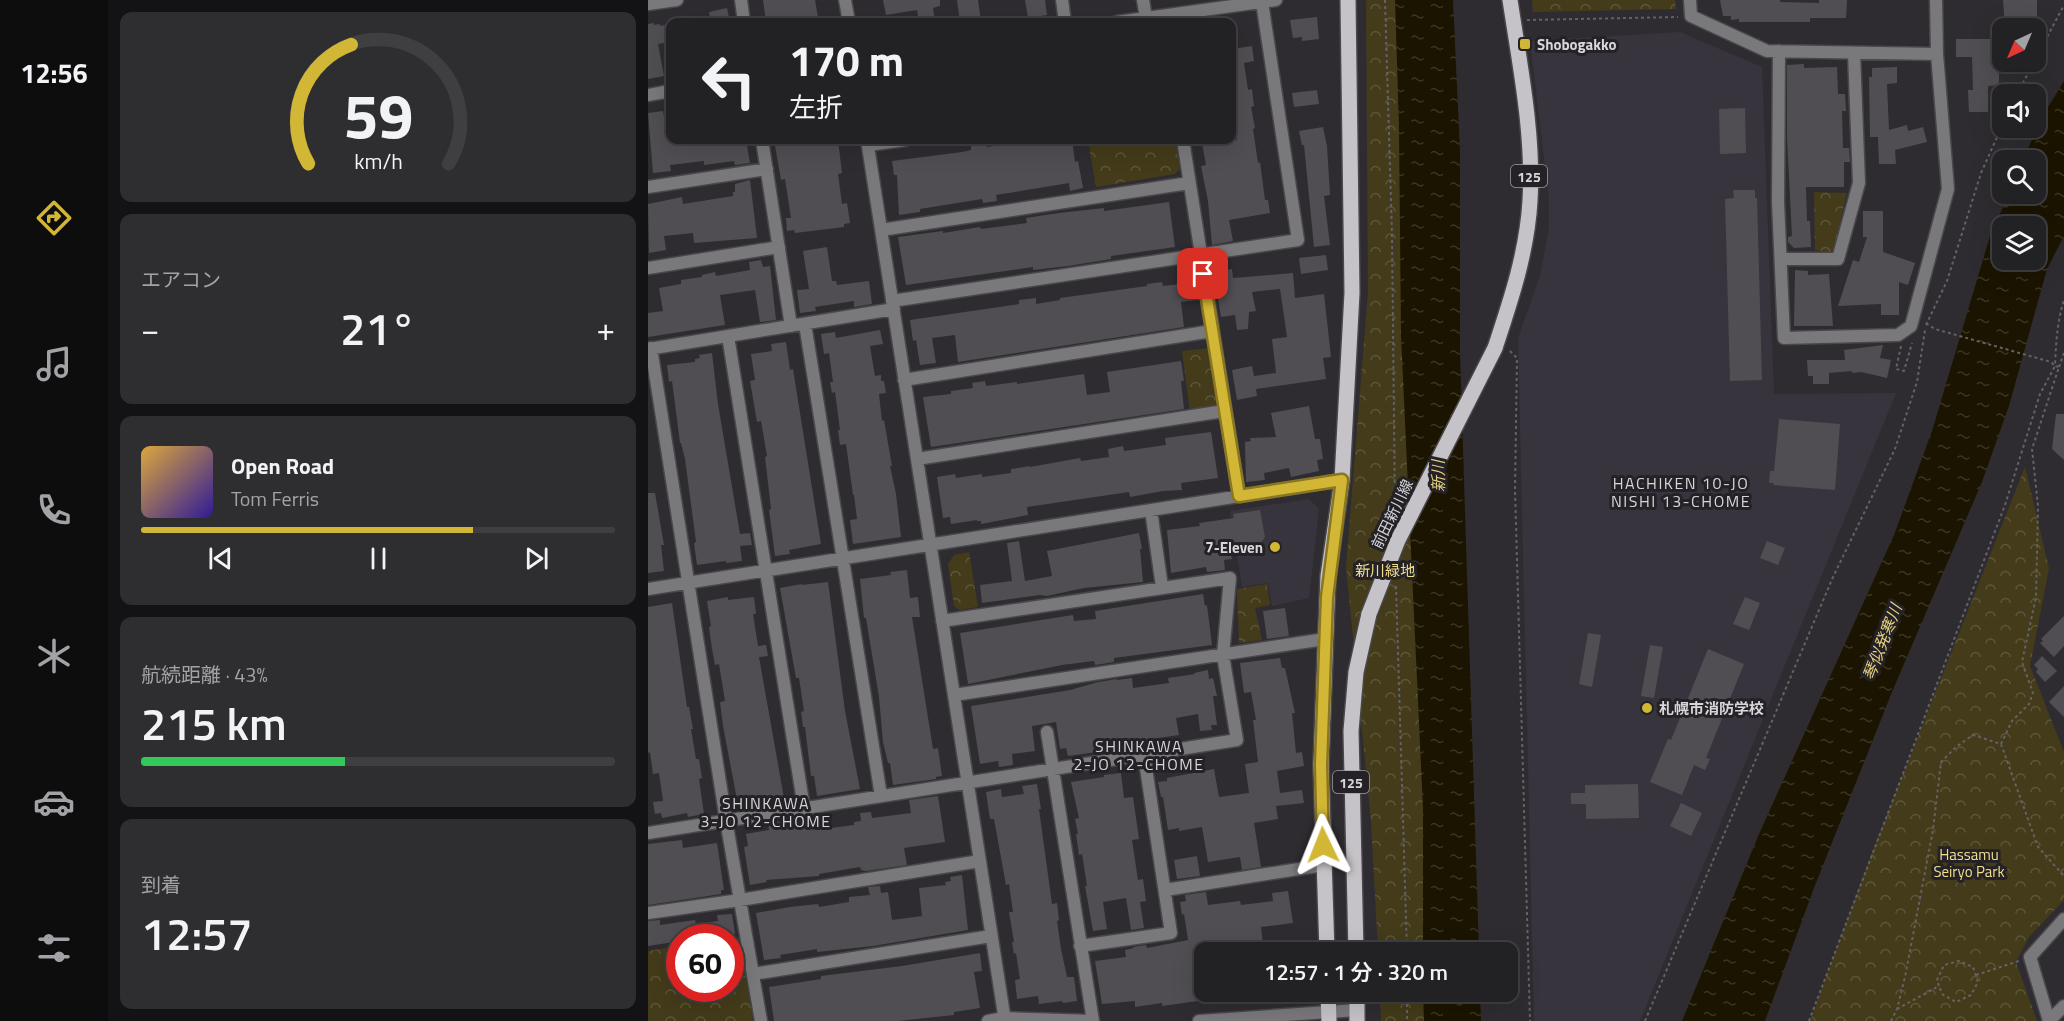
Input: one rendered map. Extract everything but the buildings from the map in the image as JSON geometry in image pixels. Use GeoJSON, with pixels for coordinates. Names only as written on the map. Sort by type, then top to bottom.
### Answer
{"type":"FeatureCollection","features":[{"type":"Feature","properties":{"kind":"main road","name":"125"},"geometry":{"type":"LineString","coordinates":[[1327,942],[1321,765],[1325,639],[1328,576],[1342,480],[1352,293],[1348,0]]}},
{"type":"Feature","properties":{"kind":"main road","name":"前田新川線"},"geometry":{"type":"LineString","coordinates":[[1356,942],[1351,732],[1356,672],[1369,614],[1398,540],[1503,350],[1521,264],[1530,201],[1528,135],[1510,0]]}},
{"type":"Feature","properties":{"kind":"main road"},"geometry":{"type":"LineString","coordinates":[[1328,1002],[1329,1017]]}},
{"type":"Feature","properties":{"kind":"street"},"geometry":{"type":"LineString","coordinates":[[648,4],[677,0]]}},
{"type":"Feature","properties":{"kind":"street"},"geometry":{"type":"LineString","coordinates":[[741,0],[743,18]]}},
{"type":"Feature","properties":{"kind":"street"},"geometry":{"type":"LineString","coordinates":[[846,0],[848,18]]}},
{"type":"Feature","properties":{"kind":"street"},"geometry":{"type":"LineString","coordinates":[[1062,0],[1064,18]]}},
{"type":"Feature","properties":{"kind":"street"},"geometry":{"type":"LineString","coordinates":[[1143,0],[1146,18]]}},
{"type":"Feature","properties":{"kind":"street"},"geometry":{"type":"LineString","coordinates":[[1171,18],[1276,0]]}},
{"type":"Feature","properties":{"kind":"street"},"geometry":{"type":"LineString","coordinates":[[1690,0],[1691,16],[1767,51],[1937,54]]}},
{"type":"Feature","properties":{"kind":"street"},"geometry":{"type":"LineString","coordinates":[[1779,51],[1778,202],[1784,338],[1908,336],[1948,189],[1937,54],[1936,0]]}},
{"type":"Feature","properties":{"kind":"street"},"geometry":{"type":"LineString","coordinates":[[761,1021],[649,348],[805,324],[893,305],[1298,240],[1262,2]]}},
{"type":"Feature","properties":{"kind":"street"},"geometry":{"type":"LineString","coordinates":[[1780,259],[1838,259],[1859,183],[1854,53]]}},
{"type":"Feature","properties":{"kind":"street"},"geometry":{"type":"LineString","coordinates":[[648,95],[666,93]]}},
{"type":"Feature","properties":{"kind":"street"},"geometry":{"type":"LineString","coordinates":[[763,144],[791,326]]}},
{"type":"Feature","properties":{"kind":"street"},"geometry":{"type":"LineString","coordinates":[[868,144],[1004,1020]]}},
{"type":"Feature","properties":{"kind":"street"},"geometry":{"type":"LineString","coordinates":[[1184,144],[1239,496]]}},
{"type":"Feature","properties":{"kind":"street"},"geometry":{"type":"LineString","coordinates":[[648,187],[767,169]]}},
{"type":"Feature","properties":{"kind":"street"},"geometry":{"type":"LineString","coordinates":[[881,230],[1190,183]]}},
{"type":"Feature","properties":{"kind":"street"},"geometry":{"type":"LineString","coordinates":[[648,268],[779,247]]}},
{"type":"Feature","properties":{"kind":"street"},"geometry":{"type":"LineString","coordinates":[[805,324],[881,796]]}},
{"type":"Feature","properties":{"kind":"street"},"geometry":{"type":"LineString","coordinates":[[904,380],[1212,331]]}},
{"type":"Feature","properties":{"kind":"street"},"geometry":{"type":"LineString","coordinates":[[728,336],[804,808]]}},
{"type":"Feature","properties":{"kind":"street"},"geometry":{"type":"LineString","coordinates":[[917,459],[1224,411]]}},
{"type":"Feature","properties":{"kind":"street"},"geometry":{"type":"LineString","coordinates":[[648,589],[1342,480]]}},
{"type":"Feature","properties":{"kind":"street"},"geometry":{"type":"LineString","coordinates":[[1151,510],[1162,587]]}},
{"type":"Feature","properties":{"kind":"street"},"geometry":{"type":"LineString","coordinates":[[648,833],[1238,740],[1223,655],[1230,578],[942,621]]}},
{"type":"Feature","properties":{"kind":"street"},"geometry":{"type":"LineString","coordinates":[[954,695],[1325,639]]}},
{"type":"Feature","properties":{"kind":"street"},"geometry":{"type":"LineString","coordinates":[[988,1021],[1093,1021],[1047,732]]}},
{"type":"Feature","properties":{"kind":"street"},"geometry":{"type":"LineString","coordinates":[[1080,946],[1171,933],[1144,755]]}},
{"type":"Feature","properties":{"kind":"street"},"geometry":{"type":"LineString","coordinates":[[648,913],[980,861]]}},
{"type":"Feature","properties":{"kind":"street"},"geometry":{"type":"LineString","coordinates":[[1164,890],[1324,865]]}},
{"type":"Feature","properties":{"kind":"street"},"geometry":{"type":"LineString","coordinates":[[2064,919],[2030,957],[2049,1021],[2064,1006]]}},
{"type":"Feature","properties":{"kind":"street"},"geometry":{"type":"LineString","coordinates":[[753,974],[992,936]]}},
{"type":"Feature","properties":{"kind":"street"},"geometry":{"type":"LineString","coordinates":[[1199,1021],[1357,1016]]}},
{"type":"Feature","properties":{"kind":"path"},"geometry":{"type":"LineString","coordinates":[[1385,0],[1392,235],[1395,519]]}},
{"type":"Feature","properties":{"kind":"path"},"geometry":{"type":"LineString","coordinates":[[2046,39],[2064,5]]}},
{"type":"Feature","properties":{"kind":"path"},"geometry":{"type":"LineString","coordinates":[[1527,20],[1681,17]]}},
{"type":"Feature","properties":{"kind":"path"},"geometry":{"type":"LineString","coordinates":[[1645,1021],[1833,577],[1895,449],[1917,382],[1924,333],[1947,281],[1981,173],[1997,138]]}},
{"type":"Feature","properties":{"kind":"path"},"geometry":{"type":"LineString","coordinates":[[2064,300],[2058,319],[2057,367],[2032,449],[2038,506],[2036,597],[2022,662],[2033,693],[2029,704],[2012,721],[2001,744],[2038,847],[2064,876]]}},
{"type":"Feature","properties":{"kind":"path"},"geometry":{"type":"LineString","coordinates":[[1927,324],[1935,329],[2051,362],[2057,367]]}},
{"type":"Feature","properties":{"kind":"path"},"geometry":{"type":"LineString","coordinates":[[1918,336],[1924,333]]}},
{"type":"Feature","properties":{"kind":"path"},"geometry":{"type":"LineString","coordinates":[[1908,336],[1904,371],[1896,369],[1908,336]]}},
{"type":"Feature","properties":{"kind":"path"},"geometry":{"type":"LineString","coordinates":[[1503,350],[1517,358],[1515,489],[1530,1021]]}},
{"type":"Feature","properties":{"kind":"path"},"geometry":{"type":"LineString","coordinates":[[1809,1021],[2005,505],[2040,394],[2064,353]]}},
{"type":"Feature","properties":{"kind":"path"},"geometry":{"type":"LineString","coordinates":[[1396,579],[1407,942]]}},
{"type":"Feature","properties":{"kind":"path"},"geometry":{"type":"LineString","coordinates":[[1891,1021],[1897,1009],[1905,977],[1933,830],[1941,762],[1973,735],[2001,744]]}},
{"type":"Feature","properties":{"kind":"path"},"geometry":{"type":"LineString","coordinates":[[1976,975],[2030,957]]}},
{"type":"Feature","properties":{"kind":"path"},"geometry":{"type":"LineString","coordinates":[[1959,961],[1973,967],[1978,982],[1971,995],[1956,1002],[1942,994],[1939,986],[1937,980],[1944,965],[1959,961]]}},
{"type":"Feature","properties":{"kind":"path"},"geometry":{"type":"LineString","coordinates":[[1897,1009],[1939,986]]}},
{"type":"Feature","properties":{"kind":"path"},"geometry":{"type":"LineString","coordinates":[[1407,1002],[1407,1021]]}},
{"type":"Feature","properties":{"kind":"shaded area","name":"札幌市消防学校"},"geometry":{"type":"Polygon","coordinates":[[[1680,32],[1762,67],[1774,394],[1896,393],[1640,1021],[1534,1021],[1518,338],[1540,276],[1549,228],[1549,199],[1530,41],[1680,32]]]}},
{"type":"Feature","properties":{"kind":"shaded area","name":"7-Eleven"},"geometry":{"type":"Polygon","coordinates":[[[1309,499],[1319,509],[1309,598],[1272,606],[1268,583],[1242,587],[1230,511],[1309,499]]]}},
{"type":"Feature","properties":{"kind":"green space","name":"新川緑地"},"geometry":{"type":"Polygon","coordinates":[[[1366,0],[1419,0],[1431,942],[1377,942],[1371,821],[1346,567],[1368,292],[1366,0]]]}},
{"type":"Feature","properties":{"kind":"green space"},"geometry":{"type":"Polygon","coordinates":[[[1532,0],[1675,0],[1676,9],[1533,12],[1532,0]]]}},
{"type":"Feature","properties":{"kind":"green space"},"geometry":{"type":"Polygon","coordinates":[[[1089,144],[1176,144],[1180,169],[1175,174],[1096,187],[1089,144]]]}},
{"type":"Feature","properties":{"kind":"green space"},"geometry":{"type":"Polygon","coordinates":[[[1814,192],[1847,193],[1833,253],[1815,250],[1814,192]]]}},
{"type":"Feature","properties":{"kind":"green space"},"geometry":{"type":"Polygon","coordinates":[[[1210,348],[1220,408],[1190,411],[1182,351],[1210,348]]]}},
{"type":"Feature","properties":{"kind":"green space","name":"Hassamu Seiryo Park"},"geometry":{"type":"Polygon","coordinates":[[[2025,467],[2049,568],[2030,666],[2064,752],[2064,900],[2029,937],[2016,962],[2037,1021],[1810,1021],[1871,855],[2025,467]]]}},
{"type":"Feature","properties":{"kind":"green space"},"geometry":{"type":"Polygon","coordinates":[[[969,552],[978,607],[959,610],[954,606],[948,564],[954,555],[969,552]]]}},
{"type":"Feature","properties":{"kind":"green space"},"geometry":{"type":"Polygon","coordinates":[[[1267,584],[1270,605],[1255,608],[1262,640],[1239,643],[1237,589],[1267,584]]]}},
{"type":"Feature","properties":{"kind":"green space"},"geometry":{"type":"Polygon","coordinates":[[[666,948],[666,1002],[744,1002],[744,968],[753,1021],[648,1021],[648,951],[666,948]]]}},
{"type":"Feature","properties":{"kind":"green space"},"geometry":{"type":"Polygon","coordinates":[[[1380,1002],[1430,1002],[1429,1021],[1381,1021],[1380,1002]]]}},
{"type":"Feature","properties":{"kind":"water","name":"新川"},"geometry":{"type":"Polygon","coordinates":[[[1395,0],[1453,0],[1460,151],[1460,353],[1479,942],[1423,942],[1423,808],[1401,336],[1395,0]]]}},
{"type":"Feature","properties":{"kind":"water","name":"琴似発寒川"},"geometry":{"type":"Polygon","coordinates":[[[2064,81],[2064,236],[2047,269],[2009,406],[1982,482],[1892,692],[1814,888],[1765,1021],[1682,1021],[1759,834],[1894,535],[1932,431],[1992,232],[1992,270],[2046,270],[2046,216],[1999,216],[2004,204],[2046,204],[2046,150],[2027,150],[2033,138],[2046,138],[2046,110],[2064,81]]]}},
{"type":"Feature","properties":{"kind":"water"},"geometry":{"type":"Polygon","coordinates":[[[1423,1002],[1480,1002],[1481,1021],[1424,1021],[1423,1002]]]}},
{"type":"Feature","properties":{"kind":"place","name":"Shobogakko"},"geometry":{"type":"Point","coordinates":[1525,44]}},
{"type":"Feature","properties":{"kind":"place","name":"7-Eleven"},"geometry":{"type":"Point","coordinates":[1275,547]}},
{"type":"Feature","properties":{"kind":"place","name":"札幌市消防学校"},"geometry":{"type":"Point","coordinates":[1647,708]}},
{"type":"Feature","properties":{"kind":"district","name":"HACHIKEN 10-JO NISHI 13-CHOME"},"geometry":{"type":"Point","coordinates":[1681,492]}},
{"type":"Feature","properties":{"kind":"district","name":"SHINKAWA 2-JO 12-CHOME"},"geometry":{"type":"Point","coordinates":[1139,755]}},
{"type":"Feature","properties":{"kind":"district","name":"SHINKAWA 3-JO 12-CHOME"},"geometry":{"type":"Point","coordinates":[766,812]}},
{"type":"Feature","properties":{"kind":"route"},"geometry":{"type":"LineString","coordinates":[[1203,274],[1239,496],[1342,480],[1328,576],[1321,765],[1323,845]]}}]}
